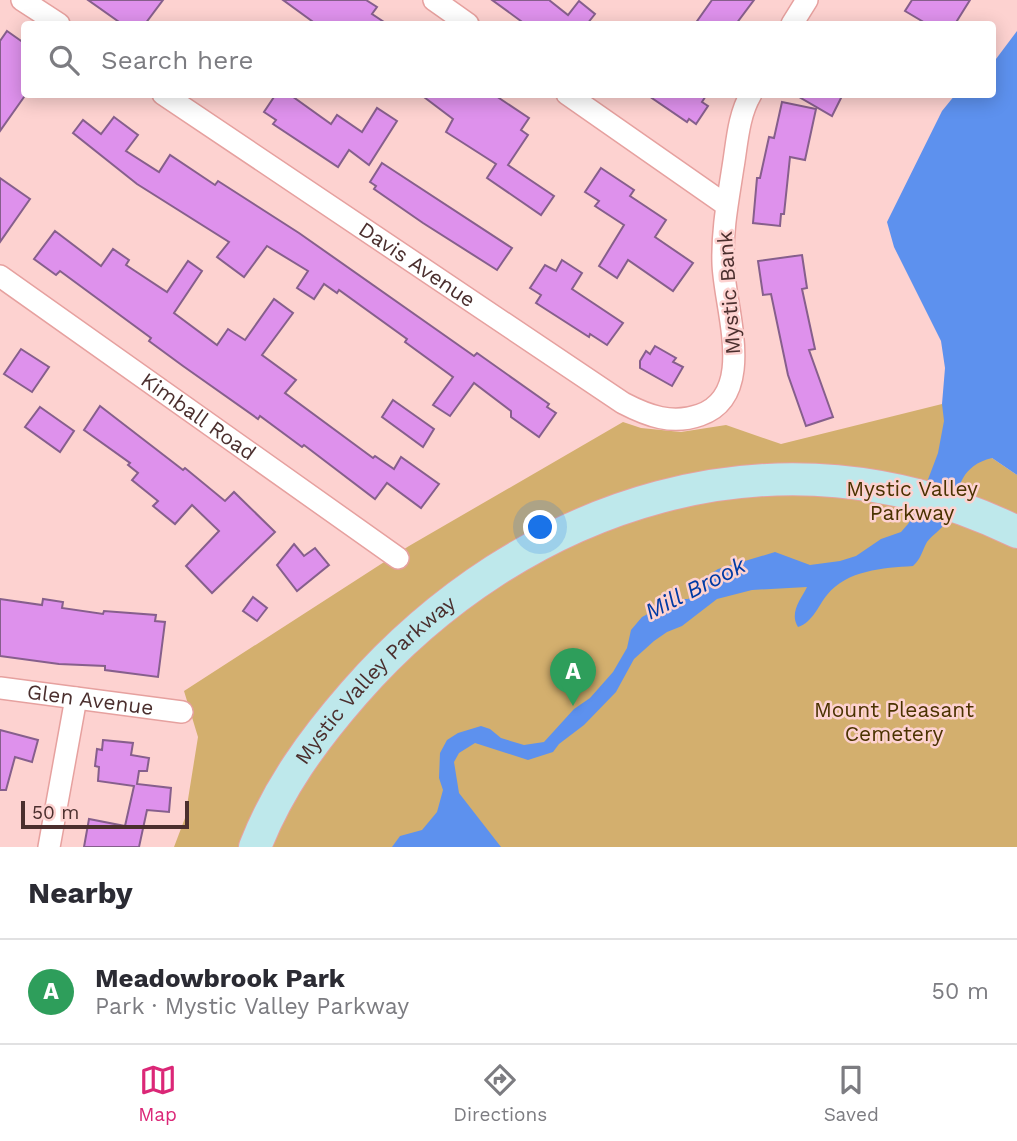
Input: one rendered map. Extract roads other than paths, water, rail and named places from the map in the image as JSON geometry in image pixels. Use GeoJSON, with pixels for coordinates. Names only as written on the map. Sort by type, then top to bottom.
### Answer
{"type":"FeatureCollection","features":[{"type":"Feature","properties":{"kind":"main road","name":"Mystic Valley Parkway"},"geometry":{"type":"LineString","coordinates":[[255,847],[265,820],[299,760],[381,662],[456,597],[534,546],[615,510],[682,492],[732,483],[827,481],[909,493],[962,508],[1017,532]]}},
{"type":"Feature","properties":{"kind":"street"},"geometry":{"type":"LineString","coordinates":[[22,0],[54,21]]}},
{"type":"Feature","properties":{"kind":"street"},"geometry":{"type":"LineString","coordinates":[[434,0],[464,21]]}},
{"type":"Feature","properties":{"kind":"street"},"geometry":{"type":"LineString","coordinates":[[794,21],[807,0]]}},
{"type":"Feature","properties":{"kind":"street","name":"Davis Avenue"},"geometry":{"type":"LineString","coordinates":[[169,98],[623,403],[660,418],[676,420]]}},
{"type":"Feature","properties":{"kind":"street"},"geometry":{"type":"LineString","coordinates":[[573,98],[726,205]]}},
{"type":"Feature","properties":{"kind":"street","name":"Mystic Bank"},"geometry":{"type":"LineString","coordinates":[[676,420],[706,413],[718,405],[726,393],[731,377],[734,344],[723,267],[726,205],[738,133],[750,98]]}},
{"type":"Feature","properties":{"kind":"street","name":"Kimball Road"},"geometry":{"type":"LineString","coordinates":[[0,276],[398,558]]}},
{"type":"Feature","properties":{"kind":"street","name":"Glen Avenue"},"geometry":{"type":"LineString","coordinates":[[0,688],[182,712]]}},
{"type":"Feature","properties":{"kind":"street"},"geometry":{"type":"LineString","coordinates":[[49,847],[76,698]]}},
{"type":"Feature","properties":{"kind":"water"},"geometry":{"type":"Polygon","coordinates":[[[1017,31],[1017,475],[992,458],[980,462],[965,475],[946,522],[927,542],[913,566],[866,572],[845,580],[827,595],[803,625],[798,627],[795,611],[807,587],[752,590],[717,599],[682,626],[654,641],[634,659],[616,692],[553,752],[528,760],[475,743],[459,753],[454,762],[459,793],[501,847],[392,847],[400,836],[422,830],[437,812],[443,790],[439,778],[440,753],[447,740],[458,733],[481,726],[501,738],[524,745],[544,742],[613,672],[627,648],[631,630],[642,617],[676,599],[688,599],[697,592],[704,578],[718,569],[775,552],[810,565],[840,561],[856,556],[881,539],[901,532],[908,524],[915,514],[938,453],[944,421],[942,404],[945,368],[941,341],[894,247],[887,222],[942,111],[953,98],[996,98],[996,59],[1017,31]]]}},
{"type":"Feature","properties":{"kind":"place","name":"Meadowbrook Park"},"geometry":{"type":"Point","coordinates":[573,706]}},
{"type":"Feature","properties":{"kind":"water label","name":"Mill Brook"},"geometry":{"type":"Point","coordinates":[695,588]}},
{"type":"Feature","properties":{"kind":"park label","name":"Mount Pleasant Cemetery"},"geometry":{"type":"Point","coordinates":[894,722]}}]}
